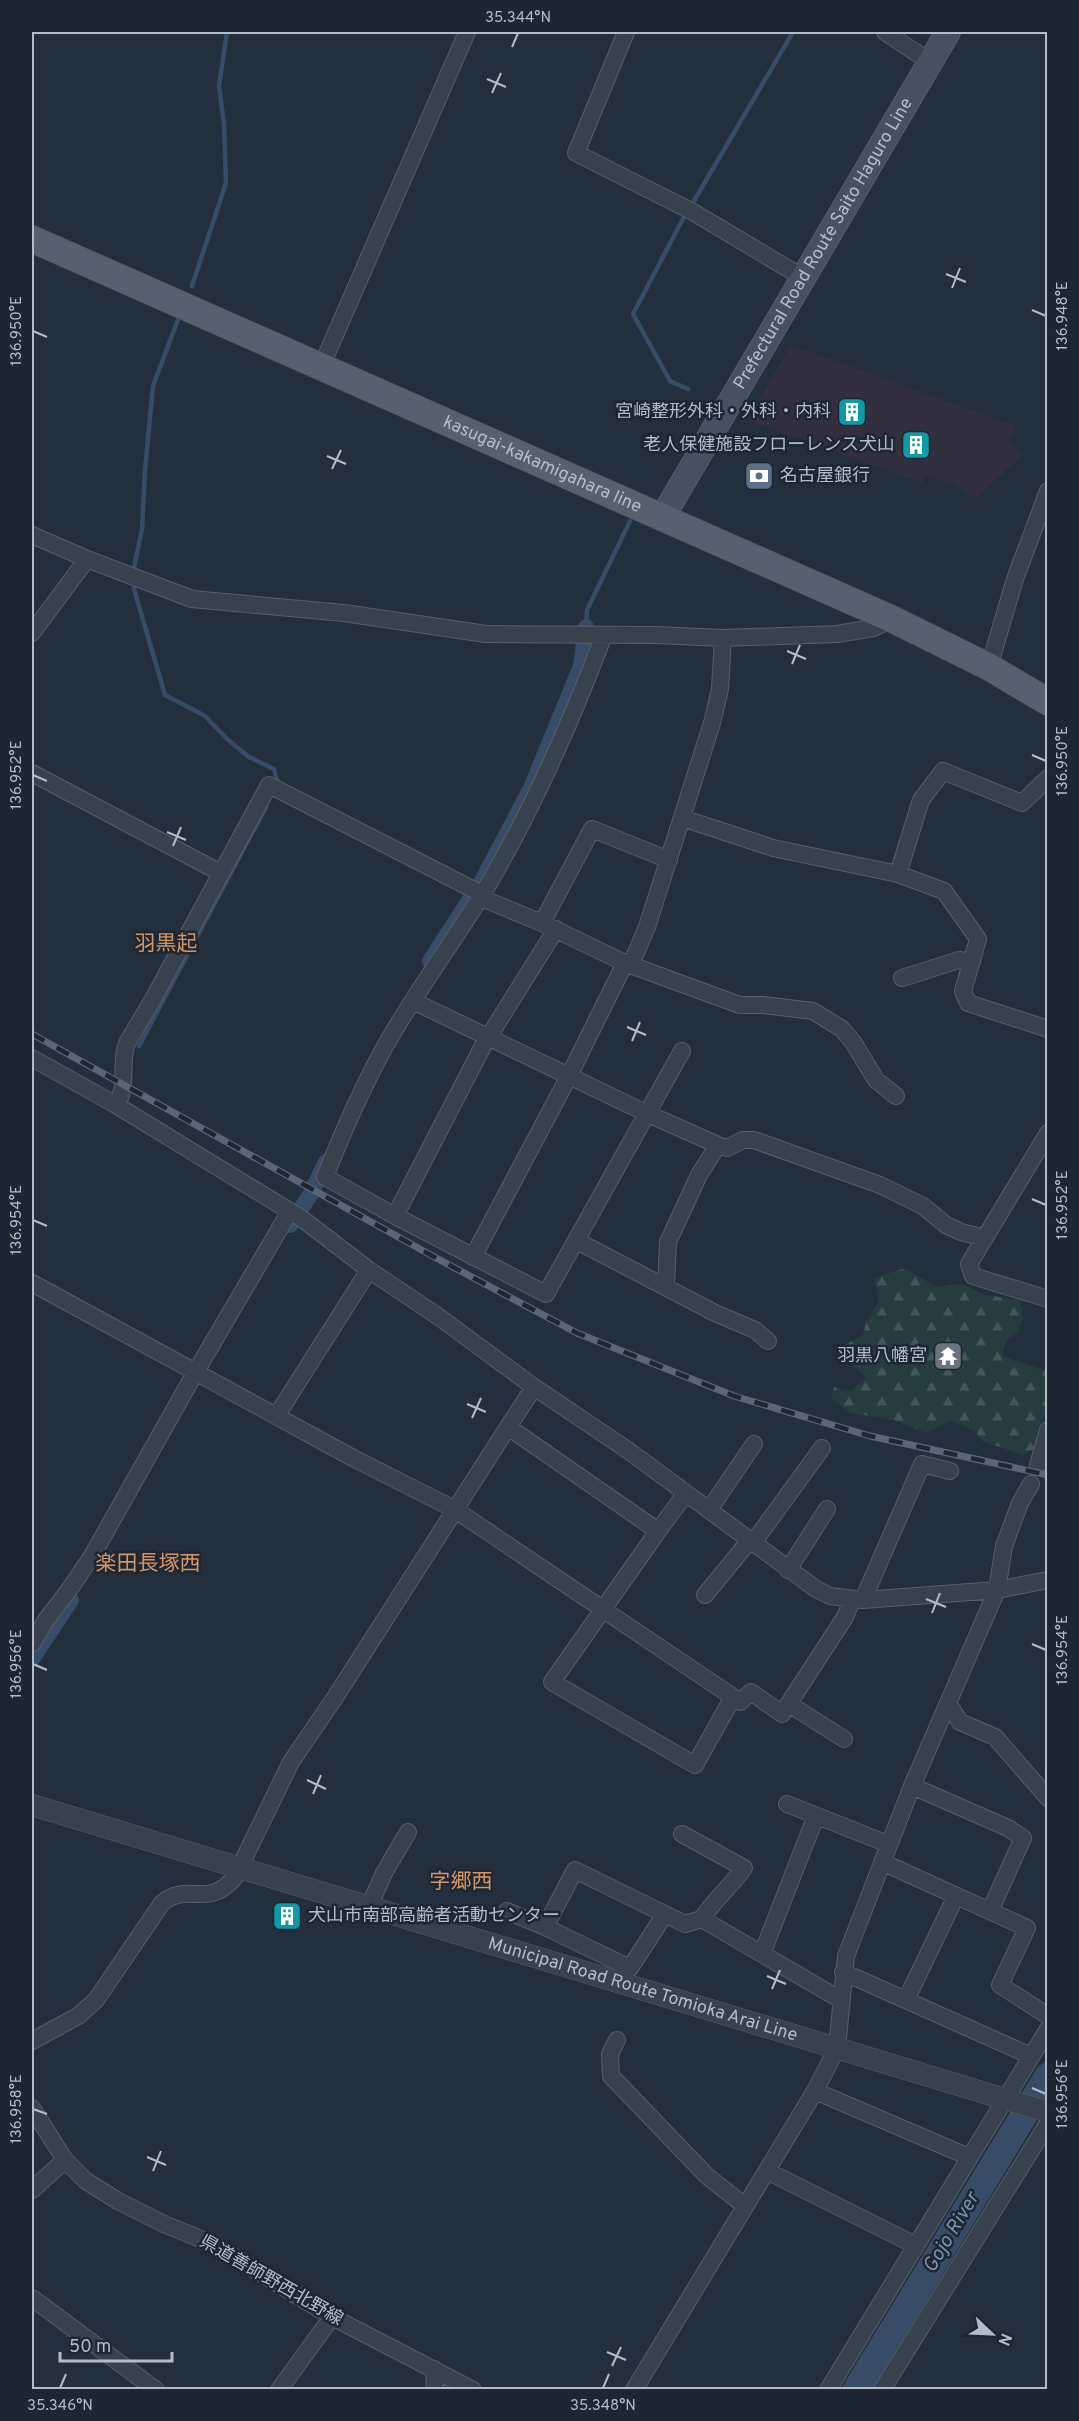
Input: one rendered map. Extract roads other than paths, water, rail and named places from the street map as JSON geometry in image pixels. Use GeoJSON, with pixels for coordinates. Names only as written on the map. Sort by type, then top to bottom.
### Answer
{"type":"FeatureCollection","features":[{"type":"Feature","properties":{"kind":"main road","name":"Prefectural Road Route Saito Haguro Line"},"geometry":{"type":"LineString","coordinates":[[663,516],[948,32]]}},
{"type":"Feature","properties":{"kind":"main road","name":"kasugai-kakamigahara line"},"geometry":{"type":"LineString","coordinates":[[32,239],[322,365],[892,619],[989,667],[1047,702]]}},
{"type":"Feature","properties":{"kind":"street"},"geometry":{"type":"LineString","coordinates":[[322,365],[466,32]]}},
{"type":"Feature","properties":{"kind":"street"},"geometry":{"type":"LineString","coordinates":[[626,32],[576,153],[688,209],[802,277]]}},
{"type":"Feature","properties":{"kind":"street"},"geometry":{"type":"LineString","coordinates":[[885,32],[930,62]]}},
{"type":"Feature","properties":{"kind":"street"},"geometry":{"type":"LineString","coordinates":[[989,667],[1015,579],[1047,491]]}},
{"type":"Feature","properties":{"kind":"street"},"geometry":{"type":"LineString","coordinates":[[32,535],[128,576],[192,599],[344,613],[486,634],[723,638],[857,632],[873,628],[892,619]]}},
{"type":"Feature","properties":{"kind":"street"},"geometry":{"type":"LineString","coordinates":[[32,633],[87,559]]}},
{"type":"Feature","properties":{"kind":"street"},"geometry":{"type":"LineString","coordinates":[[604,635],[567,729],[540,789],[482,894],[413,1001],[349,1117],[325,1177],[546,1294],[682,1051]]}},
{"type":"Feature","properties":{"kind":"street"},"geometry":{"type":"LineString","coordinates":[[473,1257],[647,927],[712,723],[720,689],[723,638]]}},
{"type":"Feature","properties":{"kind":"street"},"geometry":{"type":"LineString","coordinates":[[897,874],[921,800],[943,771],[1022,803],[1047,778]]}},
{"type":"Feature","properties":{"kind":"street"},"geometry":{"type":"LineString","coordinates":[[32,773],[221,873]]}},
{"type":"Feature","properties":{"kind":"street"},"geometry":{"type":"LineString","coordinates":[[116,1105],[124,1095],[124,1050],[127,1043],[153,1001],[221,873],[276,788],[482,894],[489,901],[549,926],[628,964],[740,1005],[763,1005],[813,1011],[842,1029],[853,1042],[876,1080],[896,1096]]}},
{"type":"Feature","properties":{"kind":"street"},"geometry":{"type":"LineString","coordinates":[[682,818],[773,848],[897,874],[944,891],[978,939],[963,991],[968,1003],[1047,1029]]}},
{"type":"Feature","properties":{"kind":"street"},"geometry":{"type":"LineString","coordinates":[[395,1216],[549,926],[592,829],[669,860]]}},
{"type":"Feature","properties":{"kind":"street"},"geometry":{"type":"LineString","coordinates":[[902,978],[959,960],[972,962]]}},
{"type":"Feature","properties":{"kind":"street"},"geometry":{"type":"LineString","coordinates":[[413,1001],[648,1114],[718,1145],[727,1148],[743,1140],[754,1140],[880,1185],[923,1206],[946,1225],[961,1232],[985,1238]]}},
{"type":"Feature","properties":{"kind":"street"},"geometry":{"type":"LineString","coordinates":[[32,1058],[116,1105],[296,1215],[369,1270],[439,1317],[534,1387],[686,1493],[816,1590],[830,1596],[858,1600],[996,1590],[1047,1580]]}},
{"type":"Feature","properties":{"kind":"street"},"geometry":{"type":"LineString","coordinates":[[1047,1133],[969,1264],[973,1276],[1047,1299]]}},
{"type":"Feature","properties":{"kind":"street"},"geometry":{"type":"LineString","coordinates":[[666,1286],[669,1242],[699,1175],[718,1145]]}},
{"type":"Feature","properties":{"kind":"street"},"geometry":{"type":"LineString","coordinates":[[32,1644],[46,1620],[92,1556],[296,1215]]}},
{"type":"Feature","properties":{"kind":"street"},"geometry":{"type":"LineString","coordinates":[[577,1240],[715,1313],[755,1330],[768,1341]]}},
{"type":"Feature","properties":{"kind":"street"},"geometry":{"type":"LineString","coordinates":[[277,1415],[369,1270]]}},
{"type":"Feature","properties":{"kind":"street"},"geometry":{"type":"LineString","coordinates":[[32,1283],[353,1458],[454,1509],[740,1702],[751,1692],[782,1714],[858,1600],[922,1464],[950,1472]]}},
{"type":"Feature","properties":{"kind":"street"},"geometry":{"type":"LineString","coordinates":[[32,2041],[78,2016],[96,2000],[162,1903],[171,1895],[180,1893],[205,1895],[221,1891],[234,1877],[291,1762],[336,1696],[534,1387]]}},
{"type":"Feature","properties":{"kind":"street"},"geometry":{"type":"LineString","coordinates":[[508,1427],[658,1531]]}},
{"type":"Feature","properties":{"kind":"street"},"geometry":{"type":"LineString","coordinates":[[1038,1465],[1047,1430]]}},
{"type":"Feature","properties":{"kind":"street"},"geometry":{"type":"LineString","coordinates":[[709,1510],[754,1444]]}},
{"type":"Feature","properties":{"kind":"street"},"geometry":{"type":"LineString","coordinates":[[705,1595],[751,1541],[822,1448]]}},
{"type":"Feature","properties":{"kind":"street"},"geometry":{"type":"LineString","coordinates":[[634,2390],[815,2091],[837,2048],[846,1956],[888,1844],[996,1590],[1004,1546],[1020,1503],[1031,1484]]}},
{"type":"Feature","properties":{"kind":"street"},"geometry":{"type":"LineString","coordinates":[[686,1493],[552,1682],[695,1765],[733,1697]]}},
{"type":"Feature","properties":{"kind":"street"},"geometry":{"type":"LineString","coordinates":[[788,1570],[827,1509]]}},
{"type":"Feature","properties":{"kind":"street"},"geometry":{"type":"LineString","coordinates":[[948,1703],[960,1722],[996,1737],[1046,1792]]}},
{"type":"Feature","properties":{"kind":"street"},"geometry":{"type":"LineString","coordinates":[[789,1704],[844,1739]]}},
{"type":"Feature","properties":{"kind":"street"},"geometry":{"type":"LineString","coordinates":[[912,1786],[1008,1828],[1023,1838],[990,1911]]}},
{"type":"Feature","properties":{"kind":"street"},"geometry":{"type":"LineString","coordinates":[[787,1804],[888,1844]]}},
{"type":"Feature","properties":{"kind":"street","name":"Municipal Road Route Tomioka Arai Line"},"geometry":{"type":"LineString","coordinates":[[32,1805],[369,1907],[627,1976],[837,2048],[1047,2112]]}},
{"type":"Feature","properties":{"kind":"street"},"geometry":{"type":"LineString","coordinates":[[762,1954],[816,1816]]}},
{"type":"Feature","properties":{"kind":"street"},"geometry":{"type":"LineString","coordinates":[[369,1907],[384,1873],[408,1832]]}},
{"type":"Feature","properties":{"kind":"street"},"geometry":{"type":"LineString","coordinates":[[545,1927],[575,1870],[685,1924],[702,1919],[744,1868],[682,1834]]}},
{"type":"Feature","properties":{"kind":"street"},"geometry":{"type":"LineString","coordinates":[[882,1862],[1027,1928],[1000,1985],[1047,2016]]}},
{"type":"Feature","properties":{"kind":"street"},"geometry":{"type":"LineString","coordinates":[[906,2000],[956,1896]]}},
{"type":"Feature","properties":{"kind":"street"},"geometry":{"type":"LineString","coordinates":[[507,1911],[545,1927],[627,1976],[665,1914]]}},
{"type":"Feature","properties":{"kind":"street"},"geometry":{"type":"LineString","coordinates":[[702,1919],[841,2000]]}},
{"type":"Feature","properties":{"kind":"street"},"geometry":{"type":"LineString","coordinates":[[843,1972],[1031,2056]]}},
{"type":"Feature","properties":{"kind":"street"},"geometry":{"type":"LineString","coordinates":[[828,2390],[1047,2029]]}},
{"type":"Feature","properties":{"kind":"street"},"geometry":{"type":"LineString","coordinates":[[617,2040],[610,2054],[611,2076],[707,2176],[745,2206]]}},
{"type":"Feature","properties":{"kind":"street"},"geometry":{"type":"LineString","coordinates":[[815,2091],[969,2157]]}},
{"type":"Feature","properties":{"kind":"street","name":"県道善師野西北野線"},"geometry":{"type":"LineString","coordinates":[[32,2108],[65,2160],[86,2181],[118,2201],[164,2224],[213,2244],[332,2317],[473,2390]]}},
{"type":"Feature","properties":{"kind":"street"},"geometry":{"type":"LineString","coordinates":[[882,2390],[1047,2123]]}},
{"type":"Feature","properties":{"kind":"street"},"geometry":{"type":"LineString","coordinates":[[32,2190],[65,2160]]}},
{"type":"Feature","properties":{"kind":"street"},"geometry":{"type":"LineString","coordinates":[[767,2171],[915,2245]]}},
{"type":"Feature","properties":{"kind":"street"},"geometry":{"type":"LineString","coordinates":[[32,2298],[156,2390]]}},
{"type":"Feature","properties":{"kind":"street"},"geometry":{"type":"LineString","coordinates":[[279,2390],[332,2317]]}},
{"type":"Feature","properties":{"kind":"street"},"geometry":{"type":"LineString","coordinates":[[434,2369],[435,2390]]}},
{"type":"Feature","properties":{"kind":"waterway"},"geometry":{"type":"LineString","coordinates":[[192,286],[226,183],[224,124],[219,86],[227,32]]}},
{"type":"Feature","properties":{"kind":"waterway"},"geometry":{"type":"LineString","coordinates":[[691,206],[793,32]]}},
{"type":"Feature","properties":{"kind":"waterway"},"geometry":{"type":"LineString","coordinates":[[686,213],[633,314],[670,381],[688,389]]}},
{"type":"Feature","properties":{"kind":"waterway"},"geometry":{"type":"LineString","coordinates":[[133,572],[142,529],[153,386],[179,317]]}},
{"type":"Feature","properties":{"kind":"waterway"},"geometry":{"type":"LineString","coordinates":[[586,627],[587,610],[630,521]]}},
{"type":"Feature","properties":{"kind":"waterway"},"geometry":{"type":"LineString","coordinates":[[134,581],[134,589],[165,695],[205,716],[227,739],[249,757],[274,769],[278,784]]}},
{"type":"Feature","properties":{"kind":"waterway"},"geometry":{"type":"LineString","coordinates":[[430,961],[483,879],[531,788],[581,666],[586,627]]}},
{"type":"Feature","properties":{"kind":"waterway"},"geometry":{"type":"LineString","coordinates":[[139,1046],[266,807]]}},
{"type":"Feature","properties":{"kind":"waterway"},"geometry":{"type":"LineString","coordinates":[[290,1225],[310,1195],[326,1162]]}},
{"type":"Feature","properties":{"kind":"waterway"},"geometry":{"type":"LineString","coordinates":[[32,1659],[71,1600]]}},
{"type":"Feature","properties":{"kind":"waterway","name":"Gojo River"},"geometry":{"type":"LineString","coordinates":[[856,2390],[1048,2076]]}},
{"type":"Feature","properties":{"kind":"railway"},"geometry":{"type":"LineString","coordinates":[[32,1034],[438,1259],[577,1333],[734,1396],[870,1436],[1048,1475]]}},
{"type":"Feature","properties":{"kind":"place","name":"宮崎整形外科・外科・内科"},"geometry":{"type":"Point","coordinates":[852,412]}},
{"type":"Feature","properties":{"kind":"place","name":"老人保健施設フローレンス犬山"},"geometry":{"type":"Point","coordinates":[916,445]}},
{"type":"Feature","properties":{"kind":"place","name":"名古屋銀行"},"geometry":{"type":"Point","coordinates":[759,476]}},
{"type":"Feature","properties":{"kind":"place","name":"羽黒八幡宮"},"geometry":{"type":"Point","coordinates":[948,1356]}},
{"type":"Feature","properties":{"kind":"place","name":"犬山市南部高齢者活動センター"},"geometry":{"type":"Point","coordinates":[287,1916]}},
{"type":"Feature","properties":{"kind":"district","name":"羽黒起"},"geometry":{"type":"Point","coordinates":[166,944]}},
{"type":"Feature","properties":{"kind":"district","name":"楽田長塚西"},"geometry":{"type":"Point","coordinates":[148,1564]}},
{"type":"Feature","properties":{"kind":"district","name":"字郷西"},"geometry":{"type":"Point","coordinates":[461,1882]}}]}
